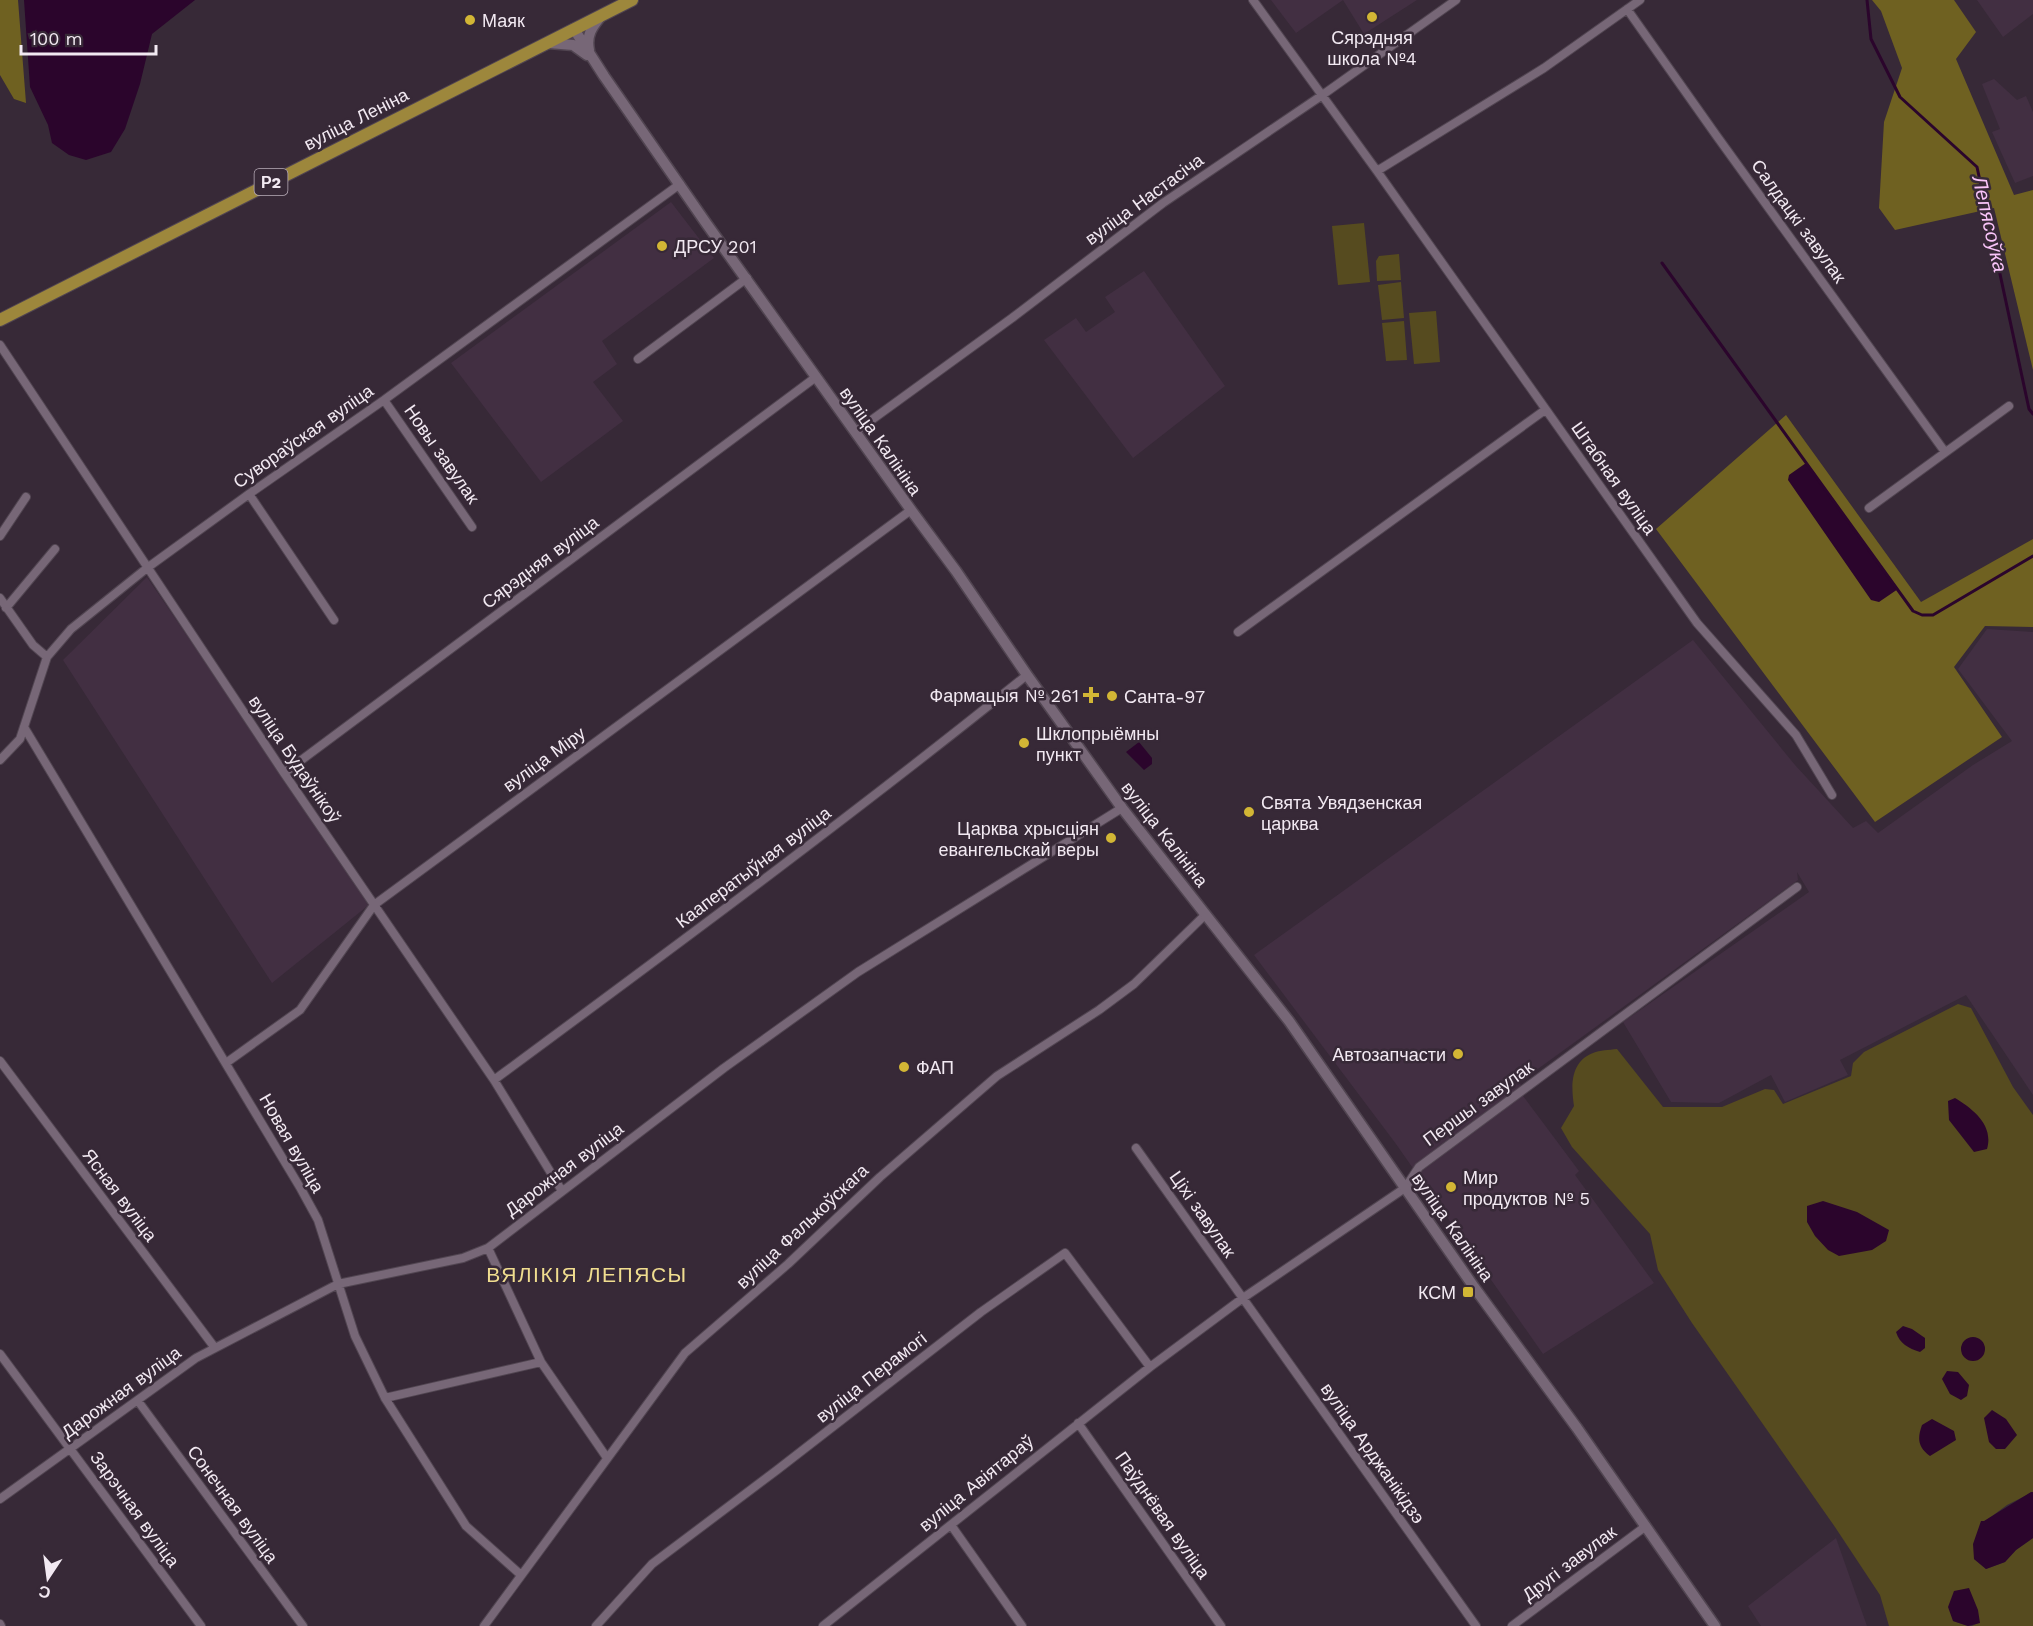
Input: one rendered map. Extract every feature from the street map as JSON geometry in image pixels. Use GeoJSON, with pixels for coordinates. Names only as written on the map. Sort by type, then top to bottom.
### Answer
{"type":"FeatureCollection","features":[{"type":"Feature","properties":{"kind":"main road","name":"вуліца Леніна"},"geometry":{"type":"LineString","coordinates":[[0,320],[632,0]]}},
{"type":"Feature","properties":{"kind":"street","name":"Штабная вуліца"},"geometry":{"type":"LineString","coordinates":[[1253,0],[1697,623],[1796,735],[1832,795]]}},
{"type":"Feature","properties":{"kind":"street","name":"вуліца Настасіча"},"geometry":{"type":"LineString","coordinates":[[855,432],[1163,204],[1456,0]]}},
{"type":"Feature","properties":{"kind":"street"},"geometry":{"type":"LineString","coordinates":[[1377,171],[1544,68],[1640,0]]}},
{"type":"Feature","properties":{"kind":"street","name":"Салдацкі завулак"},"geometry":{"type":"LineString","coordinates":[[1628,9],[1945,452]]}},
{"type":"Feature","properties":{"kind":"street"},"geometry":{"type":"LineString","coordinates":[[594,61],[587,39],[592,27],[602,15]]}},
{"type":"Feature","properties":{"kind":"street","name":"вуліца Калініна"},"geometry":{"type":"LineString","coordinates":[[574,29],[680,184],[1122,808],[1289,1021],[1715,1626]]}},
{"type":"Feature","properties":{"kind":"street"},"geometry":{"type":"LineString","coordinates":[[543,45],[551,42],[573,45],[594,61]]}},
{"type":"Feature","properties":{"kind":"street","name":"Сувораўская вуліца"},"geometry":{"type":"LineString","coordinates":[[0,760],[20,739],[46,657],[71,629],[147,568],[384,400],[680,184]]}},
{"type":"Feature","properties":{"kind":"street"},"geometry":{"type":"LineString","coordinates":[[639,358],[747,278]]}},
{"type":"Feature","properties":{"kind":"street","name":"вуліца Будаўнікоў"},"geometry":{"type":"LineString","coordinates":[[0,345],[284,773],[494,1080],[562,1191]]}},
{"type":"Feature","properties":{"kind":"street"},"geometry":{"type":"LineString","coordinates":[[0,365],[10,360]]}},
{"type":"Feature","properties":{"kind":"street","name":"Сярэдняя вуліца"},"geometry":{"type":"LineString","coordinates":[[284,773],[816,377]]}},
{"type":"Feature","properties":{"kind":"street","name":"Новы завулак"},"geometry":{"type":"LineString","coordinates":[[384,400],[472,527]]}},
{"type":"Feature","properties":{"kind":"street"},"geometry":{"type":"LineString","coordinates":[[1869,508],[2009,405]]}},
{"type":"Feature","properties":{"kind":"street"},"geometry":{"type":"LineString","coordinates":[[1238,632],[1545,410]]}},
{"type":"Feature","properties":{"kind":"street"},"geometry":{"type":"LineString","coordinates":[[249,494],[334,620]]}},
{"type":"Feature","properties":{"kind":"street"},"geometry":{"type":"LineString","coordinates":[[0,536],[26,497]]}},
{"type":"Feature","properties":{"kind":"street","name":"вуліца Міру"},"geometry":{"type":"LineString","coordinates":[[226,1063],[300,1010],[374,905],[910,510]]}},
{"type":"Feature","properties":{"kind":"street"},"geometry":{"type":"LineString","coordinates":[[6,608],[55,549]]}},
{"type":"Feature","properties":{"kind":"street"},"geometry":{"type":"LineString","coordinates":[[0,598],[33,645],[46,657]]}},
{"type":"Feature","properties":{"kind":"street","name":"Кааператыўная вуліца"},"geometry":{"type":"LineString","coordinates":[[494,1080],[802,852],[1027,675]]}},
{"type":"Feature","properties":{"kind":"street","name":"Новая вуліца"},"geometry":{"type":"LineString","coordinates":[[24,727],[318,1220],[356,1336],[385,1398],[466,1526],[521,1575]]}},
{"type":"Feature","properties":{"kind":"street","name":"Дарожная вуліца"},"geometry":{"type":"LineString","coordinates":[[0,1499],[196,1358],[338,1284],[464,1258],[488,1248],[724,1068],[858,972],[1122,808]]}},
{"type":"Feature","properties":{"kind":"street","name":"Першы завулак"},"geometry":{"type":"LineString","coordinates":[[1150,1367],[1243,1298],[1405,1188],[1419,1167],[1797,887]]}},
{"type":"Feature","properties":{"kind":"street","name":"вуліца Фалькоўскага"},"geometry":{"type":"LineString","coordinates":[[484,1626],[607,1458],[694,1345],[788,1264],[880,1177],[997,1076],[1099,1010],[1134,984],[1206,914]]}},
{"type":"Feature","properties":{"kind":"street","name":"Ясная вуліца"},"geometry":{"type":"LineString","coordinates":[[0,1061],[215,1348]]}},
{"type":"Feature","properties":{"kind":"street","name":"Ціхі завулак"},"geometry":{"type":"LineString","coordinates":[[1136,1148],[1243,1298]]}},
{"type":"Feature","properties":{"kind":"street"},"geometry":{"type":"LineString","coordinates":[[488,1248],[541,1362],[607,1458]]}},
{"type":"Feature","properties":{"kind":"street","name":"вуліца Перамогі"},"geometry":{"type":"LineString","coordinates":[[596,1626],[652,1564],[981,1311],[1065,1253],[1150,1367]]}},
{"type":"Feature","properties":{"kind":"street","name":"вуліца Арджанікідзэ"},"geometry":{"type":"LineString","coordinates":[[1243,1298],[1476,1626]]}},
{"type":"Feature","properties":{"kind":"street","name":"Зарэчная вуліца"},"geometry":{"type":"LineString","coordinates":[[0,1354],[201,1626]]}},
{"type":"Feature","properties":{"kind":"street"},"geometry":{"type":"LineString","coordinates":[[385,1398],[541,1362]]}},
{"type":"Feature","properties":{"kind":"street","name":"вуліца Авіятараў"},"geometry":{"type":"LineString","coordinates":[[825,1625],[1150,1367]]}},
{"type":"Feature","properties":{"kind":"street","name":"Сонечная вуліца"},"geometry":{"type":"LineString","coordinates":[[138,1401],[303,1626]]}},
{"type":"Feature","properties":{"kind":"street","name":"Паўднёвая вуліца"},"geometry":{"type":"LineString","coordinates":[[1078,1423],[1221,1626]]}},
{"type":"Feature","properties":{"kind":"street"},"geometry":{"type":"LineString","coordinates":[[951,1525],[1022,1626]]}},
{"type":"Feature","properties":{"kind":"street","name":"Другі завулак"},"geometry":{"type":"LineString","coordinates":[[1512,1626],[1646,1526]]}},
{"type":"Feature","properties":{"kind":"shaded area"},"geometry":{"type":"Polygon","coordinates":[[[0,0],[18,0],[26,103],[14,99],[0,75],[0,0]]]}},
{"type":"Feature","properties":{"kind":"shaded area"},"geometry":{"type":"Polygon","coordinates":[[[24,0],[195,0],[152,34],[140,84],[125,129],[111,152],[86,160],[69,155],[52,143],[48,125],[30,87],[24,0]]]}},
{"type":"Feature","properties":{"kind":"shaded area","name":"Сярэдняя школа №4"},"geometry":{"type":"Polygon","coordinates":[[[1271,0],[1343,0],[1296,33],[1271,0]]]}},
{"type":"Feature","properties":{"kind":"shaded area","name":"Сярэдняя школа №4"},"geometry":{"type":"Polygon","coordinates":[[[1343,0],[1417,0],[1364,34],[1343,0]]]}},
{"type":"Feature","properties":{"kind":"shaded area"},"geometry":{"type":"Polygon","coordinates":[[[1872,0],[1954,0],[1976,32],[1956,59],[2014,195],[2033,190],[2033,370],[1994,208],[1895,230],[1879,208],[1884,122],[1902,68],[1881,11],[1872,0]]]}},
{"type":"Feature","properties":{"kind":"shaded area"},"geometry":{"type":"Polygon","coordinates":[[[1977,0],[2033,0],[2033,14],[2003,37],[1977,0]]]}},
{"type":"Feature","properties":{"kind":"shaded area"},"geometry":{"type":"Polygon","coordinates":[[[1994,79],[2017,100],[2026,96],[2033,112],[2033,176],[2015,183],[1992,132],[2000,129],[1982,84],[1994,79]]]}},
{"type":"Feature","properties":{"kind":"shaded area"},"geometry":{"type":"Polygon","coordinates":[[[671,202],[714,258],[602,341],[617,364],[593,382],[623,421],[541,482],[451,363],[671,202]]]}},
{"type":"Feature","properties":{"kind":"shaded area"},"geometry":{"type":"Polygon","coordinates":[[[1364,223],[1370,282],[1338,285],[1332,226],[1364,223]]]}},
{"type":"Feature","properties":{"kind":"shaded area"},"geometry":{"type":"Polygon","coordinates":[[[1399,254],[1401,280],[1377,281],[1376,261],[1379,256],[1399,254]]]}},
{"type":"Feature","properties":{"kind":"shaded area"},"geometry":{"type":"Polygon","coordinates":[[[1144,271],[1225,386],[1133,458],[1044,340],[1076,318],[1086,332],[1115,312],[1105,297],[1144,271]]]}},
{"type":"Feature","properties":{"kind":"shaded area"},"geometry":{"type":"Polygon","coordinates":[[[1401,282],[1404,318],[1382,320],[1378,285],[1401,282]]]}},
{"type":"Feature","properties":{"kind":"shaded area"},"geometry":{"type":"Polygon","coordinates":[[[1436,311],[1440,362],[1414,364],[1409,313],[1436,311]]]}},
{"type":"Feature","properties":{"kind":"shaded area"},"geometry":{"type":"Polygon","coordinates":[[[1404,321],[1407,360],[1386,361],[1382,323],[1404,321]]]}},
{"type":"Feature","properties":{"kind":"shaded area"},"geometry":{"type":"Polygon","coordinates":[[[1786,415],[1921,602],[2033,539],[2033,627],[1985,626],[1954,667],[2002,737],[1875,822],[1656,529],[1786,415]]]}},
{"type":"Feature","properties":{"kind":"shaded area"},"geometry":{"type":"Polygon","coordinates":[[[1806,463],[1898,589],[1879,602],[1871,600],[1788,480],[1789,475],[1806,463]]]}},
{"type":"Feature","properties":{"kind":"shaded area"},"geometry":{"type":"Polygon","coordinates":[[[147,577],[370,904],[272,983],[63,660],[147,577]]]}},
{"type":"Feature","properties":{"kind":"shaded area"},"geometry":{"type":"Polygon","coordinates":[[[1987,629],[2033,632],[2033,1095],[1966,995],[1840,1060],[1848,1075],[1785,1102],[1771,1075],[1719,1103],[1671,1102],[1623,1022],[1809,892],[1797,872],[1798,880],[1520,1082],[1523,1096],[1579,1171],[1575,1175],[1654,1283],[1543,1354],[1396,1144],[1254,955],[1693,640],[1795,765],[1853,828],[1866,821],[1878,833],[1973,765],[2012,741],[1958,669],[1987,629]]]}},
{"type":"Feature","properties":{"kind":"shaded area"},"geometry":{"type":"Polygon","coordinates":[[[1139,742],[1152,758],[1152,764],[1144,770],[1126,752],[1139,742]]]}},
{"type":"Feature","properties":{"kind":"shaded area"},"geometry":{"type":"Polygon","coordinates":[[[1958,1004],[1971,1008],[2013,1087],[2033,1115],[2033,1492],[2007,1505],[1984,1522],[1974,1559],[1986,1569],[2005,1562],[2016,1550],[2033,1538],[2033,1626],[1972,1626],[1980,1622],[1953,1621],[1968,1626],[1889,1626],[1880,1595],[1692,1323],[1658,1270],[1650,1234],[1572,1147],[1561,1128],[1574,1106],[1572,1091],[1576,1068],[1585,1057],[1596,1052],[1617,1049],[1663,1107],[1722,1107],[1765,1089],[1774,1090],[1783,1104],[1851,1076],[1853,1063],[1864,1052],[1958,1004]]]}},
{"type":"Feature","properties":{"kind":"shaded area"},"geometry":{"type":"Polygon","coordinates":[[[1955,1098],[1969,1107],[1985,1125],[1987,1149],[1974,1152],[1949,1120],[1948,1101],[1955,1098]]]}},
{"type":"Feature","properties":{"kind":"shaded area"},"geometry":{"type":"Polygon","coordinates":[[[1823,1201],[1857,1212],[1889,1230],[1886,1241],[1872,1250],[1839,1256],[1828,1250],[1815,1236],[1807,1222],[1807,1206],[1823,1201]]]}},
{"type":"Feature","properties":{"kind":"shaded area"},"geometry":{"type":"Polygon","coordinates":[[[1903,1326],[1925,1338],[1925,1348],[1920,1352],[1902,1343],[1896,1332],[1903,1326]]]}},
{"type":"Feature","properties":{"kind":"shaded area"},"geometry":{"type":"Polygon","coordinates":[[[1973,1337],[1982,1340],[1985,1349],[1982,1358],[1973,1361],[1964,1358],[1961,1349],[1964,1340],[1973,1337]]]}},
{"type":"Feature","properties":{"kind":"shaded area"},"geometry":{"type":"Polygon","coordinates":[[[1947,1371],[1958,1372],[1969,1385],[1967,1396],[1961,1400],[1950,1394],[1942,1379],[1947,1371]]]}},
{"type":"Feature","properties":{"kind":"shaded area"},"geometry":{"type":"Polygon","coordinates":[[[1992,1410],[2006,1419],[2017,1435],[2005,1449],[1996,1449],[1989,1442],[1984,1418],[1992,1410]]]}},
{"type":"Feature","properties":{"kind":"shaded area"},"geometry":{"type":"Polygon","coordinates":[[[1932,1419],[1954,1431],[1956,1440],[1930,1456],[1921,1446],[1919,1434],[1922,1425],[1932,1419]]]}},
{"type":"Feature","properties":{"kind":"shaded area"},"geometry":{"type":"Polygon","coordinates":[[[2033,1492],[2033,1538],[2016,1550],[2005,1562],[1986,1569],[1974,1559],[1973,1544],[1981,1521],[2033,1492]]]}},
{"type":"Feature","properties":{"kind":"shaded area"},"geometry":{"type":"Polygon","coordinates":[[[1836,1538],[1867,1626],[1761,1626],[1748,1606],[1836,1538]]]}},
{"type":"Feature","properties":{"kind":"shaded area"},"geometry":{"type":"Polygon","coordinates":[[[1969,1588],[1978,1610],[1980,1623],[1968,1626],[1953,1621],[1948,1607],[1954,1591],[1969,1588]]]}},
{"type":"Feature","properties":{"kind":"waterway","name":"Лепясоўка"},"geometry":{"type":"LineString","coordinates":[[1867,0],[1871,39],[1900,97],[1977,167],[2029,409],[2033,414]]}},
{"type":"Feature","properties":{"kind":"waterway"},"geometry":{"type":"LineString","coordinates":[[1662,263],[1913,611],[1922,615],[1933,615],[2033,556]]}},
{"type":"Feature","properties":{"kind":"place","name":"Сярэдняя школа №4"},"geometry":{"type":"Point","coordinates":[1372,17]}},
{"type":"Feature","properties":{"kind":"place","name":"Маяк"},"geometry":{"type":"Point","coordinates":[470,20]}},
{"type":"Feature","properties":{"kind":"place","name":"ДРСУ 201"},"geometry":{"type":"Point","coordinates":[662,246]}},
{"type":"Feature","properties":{"kind":"place","name":"Фармацыя № 261"},"geometry":{"type":"Point","coordinates":[1091,695]}},
{"type":"Feature","properties":{"kind":"place","name":"Санта-97"},"geometry":{"type":"Point","coordinates":[1112,696]}},
{"type":"Feature","properties":{"kind":"place","name":"Шклопрыёмны пункт"},"geometry":{"type":"Point","coordinates":[1024,743]}},
{"type":"Feature","properties":{"kind":"place","name":"Свята Увядзенская царква"},"geometry":{"type":"Point","coordinates":[1249,812]}},
{"type":"Feature","properties":{"kind":"place","name":"Царква хрысціян евангельскай веры"},"geometry":{"type":"Point","coordinates":[1111,838]}},
{"type":"Feature","properties":{"kind":"place","name":"Автозапчасти"},"geometry":{"type":"Point","coordinates":[1458,1054]}},
{"type":"Feature","properties":{"kind":"place","name":"ФАП"},"geometry":{"type":"Point","coordinates":[904,1067]}},
{"type":"Feature","properties":{"kind":"place","name":"Мир продуктов № 5"},"geometry":{"type":"Point","coordinates":[1451,1187]}},
{"type":"Feature","properties":{"kind":"place","name":"КСМ"},"geometry":{"type":"Point","coordinates":[1468,1292]}},
{"type":"Feature","properties":{"kind":"district","name":"ВЯЛІКІЯ ЛЕПЯСЫ"},"geometry":{"type":"Point","coordinates":[587,1274]}}]}
